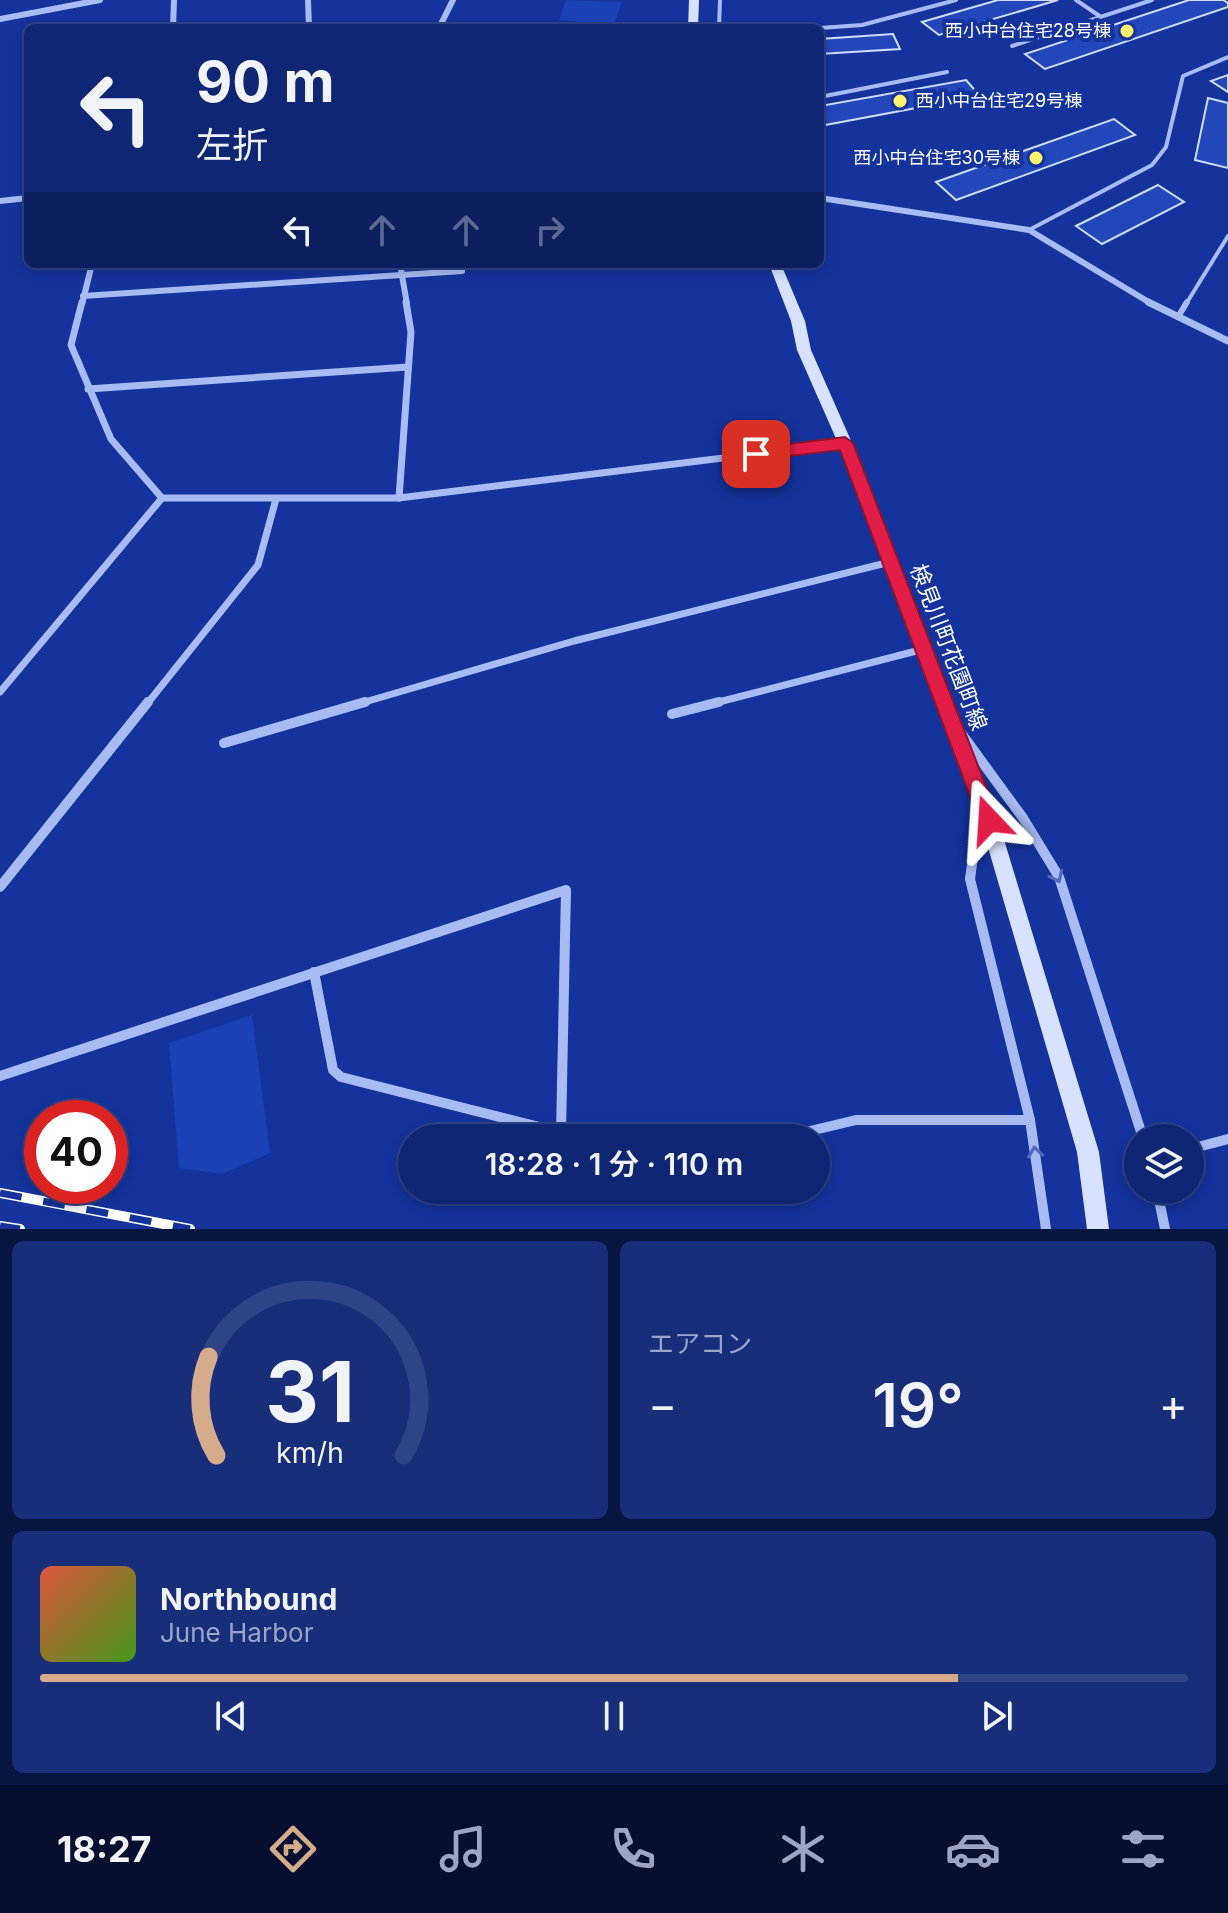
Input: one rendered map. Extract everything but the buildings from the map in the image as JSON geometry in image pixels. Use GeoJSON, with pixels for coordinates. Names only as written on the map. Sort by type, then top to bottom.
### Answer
{"type":"FeatureCollection","features":[{"type":"Feature","properties":{"kind":"street"},"geometry":{"type":"LineString","coordinates":[[0,19],[100,0]]}},
{"type":"Feature","properties":{"kind":"street"},"geometry":{"type":"LineString","coordinates":[[173,24],[174,0]]}},
{"type":"Feature","properties":{"kind":"street"},"geometry":{"type":"LineString","coordinates":[[308,0],[309,24]]}},
{"type":"Feature","properties":{"kind":"street"},"geometry":{"type":"LineString","coordinates":[[441,24],[453,0]]}},
{"type":"Feature","properties":{"kind":"street"},"geometry":{"type":"LineString","coordinates":[[693,24],[694,0]]}},
{"type":"Feature","properties":{"kind":"street"},"geometry":{"type":"LineString","coordinates":[[0,201],[24,198]]}},
{"type":"Feature","properties":{"kind":"street"},"geometry":{"type":"LineString","coordinates":[[824,199],[1029,230],[1151,304],[1228,341]]}},
{"type":"Feature","properties":{"kind":"street"},"geometry":{"type":"LineString","coordinates":[[91,268],[71,345],[111,439],[162,498],[399,498],[845,443]]}},
{"type":"Feature","properties":{"kind":"street"},"geometry":{"type":"LineString","coordinates":[[399,498],[411,332],[400,268]]}},
{"type":"Feature","properties":{"kind":"street","name":"検見川町花園町線"},"geometry":{"type":"LineString","coordinates":[[777,268],[798,321],[804,350],[845,443],[989,820],[1088,1152],[1098,1229]]}},
{"type":"Feature","properties":{"kind":"street"},"geometry":{"type":"LineString","coordinates":[[83,296],[462,271]]}},
{"type":"Feature","properties":{"kind":"street"},"geometry":{"type":"LineString","coordinates":[[88,389],[408,367]]}},
{"type":"Feature","properties":{"kind":"street"},"geometry":{"type":"LineString","coordinates":[[0,692],[162,498]]}},
{"type":"Feature","properties":{"kind":"street"},"geometry":{"type":"LineString","coordinates":[[0,887],[258,565],[276,499]]}},
{"type":"Feature","properties":{"kind":"street"},"geometry":{"type":"LineString","coordinates":[[224,743],[574,641],[890,562]]}},
{"type":"Feature","properties":{"kind":"street"},"geometry":{"type":"LineString","coordinates":[[672,714],[924,649]]}},
{"type":"Feature","properties":{"kind":"street"},"geometry":{"type":"LineString","coordinates":[[951,719],[1023,818],[1059,877],[1138,1124]]}},
{"type":"Feature","properties":{"kind":"street"},"geometry":{"type":"LineString","coordinates":[[989,820],[974,849],[970,879],[1030,1120],[1046,1229]]}},
{"type":"Feature","properties":{"kind":"street"},"geometry":{"type":"LineString","coordinates":[[0,1076],[566,890],[561,1124]]}},
{"type":"Feature","properties":{"kind":"street"},"geometry":{"type":"LineString","coordinates":[[314,972],[333,1070],[341,1077],[526,1124]]}},
{"type":"Feature","properties":{"kind":"street"},"geometry":{"type":"LineString","coordinates":[[830,1126],[856,1120],[1030,1120]]}},
{"type":"Feature","properties":{"kind":"street"},"geometry":{"type":"LineString","coordinates":[[1204,1145],[1228,1139]]}},
{"type":"Feature","properties":{"kind":"street"},"geometry":{"type":"LineString","coordinates":[[1160,1204],[1165,1229]]}},
{"type":"Feature","properties":{"kind":"lane"},"geometry":{"type":"LineString","coordinates":[[719,24],[720,0]]}},
{"type":"Feature","properties":{"kind":"lane"},"geometry":{"type":"LineString","coordinates":[[824,28],[862,25],[956,0]]}},
{"type":"Feature","properties":{"kind":"lane"},"geometry":{"type":"LineString","coordinates":[[1076,0],[1101,17]]}},
{"type":"Feature","properties":{"kind":"lane"},"geometry":{"type":"LineString","coordinates":[[1012,46],[1152,0]]}},
{"type":"Feature","properties":{"kind":"lane"},"geometry":{"type":"LineString","coordinates":[[1029,230],[1152,165],[1166,147],[1183,76],[1228,57]]}},
{"type":"Feature","properties":{"kind":"lane"},"geometry":{"type":"LineString","coordinates":[[824,96],[947,72]]}},
{"type":"Feature","properties":{"kind":"lane"},"geometry":{"type":"LineString","coordinates":[[1178,317],[1228,236]]}},
{"type":"Feature","properties":{"kind":"shaded area"},"geometry":{"type":"Polygon","coordinates":[[[566,0],[622,2],[614,24],[559,20],[566,0]]]}},
{"type":"Feature","properties":{"kind":"shaded area"},"geometry":{"type":"Polygon","coordinates":[[[252,1015],[270,1153],[222,1174],[179,1168],[169,1043],[252,1015]]]}},
{"type":"Feature","properties":{"kind":"railway"},"geometry":{"type":"LineString","coordinates":[[0,1193],[190,1229]]}},
{"type":"Feature","properties":{"kind":"railway"},"geometry":{"type":"LineString","coordinates":[[0,1226],[20,1229]]}},
{"type":"Feature","properties":{"kind":"place","name":"西小中台住宅28号棟"},"geometry":{"type":"Point","coordinates":[1127,31]}},
{"type":"Feature","properties":{"kind":"place","name":"西小中台住宅29号棟"},"geometry":{"type":"Point","coordinates":[900,101]}},
{"type":"Feature","properties":{"kind":"place","name":"西小中台住宅30号棟"},"geometry":{"type":"Point","coordinates":[1036,158]}},
{"type":"Feature","properties":{"kind":"route"},"geometry":{"type":"LineString","coordinates":[[756,454],[845,443],[989,820]]}}]}
